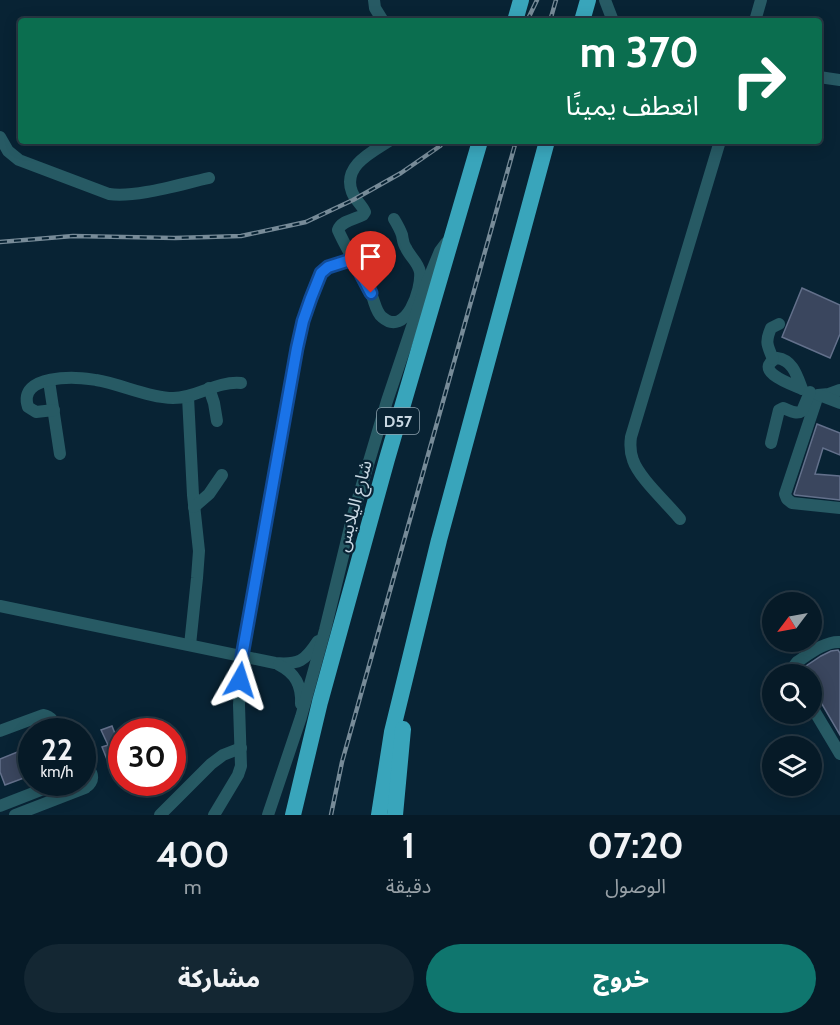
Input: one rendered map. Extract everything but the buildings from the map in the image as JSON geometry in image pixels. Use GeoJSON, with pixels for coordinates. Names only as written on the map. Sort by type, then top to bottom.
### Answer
{"type":"FeatureCollection","features":[{"type":"Feature","properties":{"kind":"highway"},"geometry":{"type":"LineString","coordinates":[[516,18],[521,0]]}},
{"type":"Feature","properties":{"kind":"highway"},"geometry":{"type":"LineString","coordinates":[[583,18],[588,0]]}},
{"type":"Feature","properties":{"kind":"highway","name":"شارع اليلايس"},"geometry":{"type":"LineString","coordinates":[[293,815],[347,603],[479,144]]}},
{"type":"Feature","properties":{"kind":"highway"},"geometry":{"type":"LineString","coordinates":[[379,815],[392,732],[439,540],[547,144]]}},
{"type":"Feature","properties":{"kind":"highway"},"geometry":{"type":"LineString","coordinates":[[395,815],[403,726],[401,694]]}},
{"type":"Feature","properties":{"kind":"highway"},"geometry":{"type":"LineString","coordinates":[[396,797],[404,815]]}},
{"type":"Feature","properties":{"kind":"street"},"geometry":{"type":"LineString","coordinates":[[374,0],[375,8],[381,18]]}},
{"type":"Feature","properties":{"kind":"street"},"geometry":{"type":"LineString","coordinates":[[605,0],[613,18]]}},
{"type":"Feature","properties":{"kind":"street"},"geometry":{"type":"LineString","coordinates":[[756,18],[761,0]]}},
{"type":"Feature","properties":{"kind":"street"},"geometry":{"type":"LineString","coordinates":[[822,77],[840,80]]}},
{"type":"Feature","properties":{"kind":"street"},"geometry":{"type":"LineString","coordinates":[[0,137],[8,151],[19,160],[109,194],[137,194],[209,178]]}},
{"type":"Feature","properties":{"kind":"street"},"geometry":{"type":"LineString","coordinates":[[384,144],[362,159],[352,173],[350,183],[352,193],[365,212],[342,224],[338,230],[379,313],[388,320],[395,321],[405,317],[410,311],[418,287],[420,271],[416,261],[405,248],[394,219]]}},
{"type":"Feature","properties":{"kind":"street"},"geometry":{"type":"LineString","coordinates":[[680,519],[638,471],[631,455],[631,436],[719,144]]}},
{"type":"Feature","properties":{"kind":"street"},"geometry":{"type":"LineString","coordinates":[[268,815],[301,717],[353,515],[410,330],[440,251],[452,239]]}},
{"type":"Feature","properties":{"kind":"street"},"geometry":{"type":"LineString","coordinates":[[214,815],[240,771],[242,761],[239,705],[242,656],[303,321],[321,273],[328,267],[353,259]]}},
{"type":"Feature","properties":{"kind":"street"},"geometry":{"type":"LineString","coordinates":[[775,358],[773,340],[779,326]]}},
{"type":"Feature","properties":{"kind":"street"},"geometry":{"type":"LineString","coordinates":[[840,390],[829,394],[810,392],[790,364],[782,358],[775,358],[770,363],[772,374],[776,378],[810,392],[840,403]]}},
{"type":"Feature","properties":{"kind":"street"},"geometry":{"type":"LineString","coordinates":[[54,410],[36,412],[30,410],[27,405],[28,394],[32,387],[49,381],[88,378],[162,397],[175,398],[188,397],[227,383],[241,383]]}},
{"type":"Feature","properties":{"kind":"street"},"geometry":{"type":"LineString","coordinates":[[49,381],[60,454]]}},
{"type":"Feature","properties":{"kind":"street"},"geometry":{"type":"LineString","coordinates":[[209,388],[217,421]]}},
{"type":"Feature","properties":{"kind":"street"},"geometry":{"type":"LineString","coordinates":[[771,443],[779,410],[783,408],[800,413],[810,392]]}},
{"type":"Feature","properties":{"kind":"street"},"geometry":{"type":"LineString","coordinates":[[810,392],[785,494],[792,503],[840,508]]}},
{"type":"Feature","properties":{"kind":"street"},"geometry":{"type":"LineString","coordinates":[[188,397],[198,538],[198,565],[190,645]]}},
{"type":"Feature","properties":{"kind":"street"},"geometry":{"type":"LineString","coordinates":[[194,507],[209,494],[222,476]]}},
{"type":"Feature","properties":{"kind":"street"},"geometry":{"type":"LineString","coordinates":[[0,606],[275,663],[290,664],[305,659],[325,630]]}},
{"type":"Feature","properties":{"kind":"street"},"geometry":{"type":"LineString","coordinates":[[795,664],[828,643],[840,642]]}},
{"type":"Feature","properties":{"kind":"street"},"geometry":{"type":"LineString","coordinates":[[275,663],[290,672],[299,684],[302,695],[301,717]]}},
{"type":"Feature","properties":{"kind":"street"},"geometry":{"type":"LineString","coordinates":[[33,718],[43,715],[49,718]]}},
{"type":"Feature","properties":{"kind":"street"},"geometry":{"type":"LineString","coordinates":[[0,731],[18,724]]}},
{"type":"Feature","properties":{"kind":"street"},"geometry":{"type":"LineString","coordinates":[[822,724],[840,754]]}},
{"type":"Feature","properties":{"kind":"street"},"geometry":{"type":"LineString","coordinates":[[160,815],[211,764],[223,755],[241,748]]}},
{"type":"Feature","properties":{"kind":"street"},"geometry":{"type":"LineString","coordinates":[[0,806],[26,796]]}},
{"type":"Feature","properties":{"kind":"street"},"geometry":{"type":"LineString","coordinates":[[15,815],[64,796]]}},
{"type":"Feature","properties":{"kind":"railway"},"geometry":{"type":"LineString","coordinates":[[528,18],[537,0]]}},
{"type":"Feature","properties":{"kind":"railway"},"geometry":{"type":"LineString","coordinates":[[551,18],[556,0]]}},
{"type":"Feature","properties":{"kind":"railway"},"geometry":{"type":"LineString","coordinates":[[0,242],[73,236],[175,238],[241,236],[306,222],[353,200],[401,173],[442,144]]}},
{"type":"Feature","properties":{"kind":"railway"},"geometry":{"type":"LineString","coordinates":[[331,815],[342,762],[515,144]]}},
{"type":"Feature","properties":{"kind":"route"},"geometry":{"type":"LineString","coordinates":[[240,680],[242,656],[303,321],[319,277],[328,267],[353,259],[371,293]]}}]}
